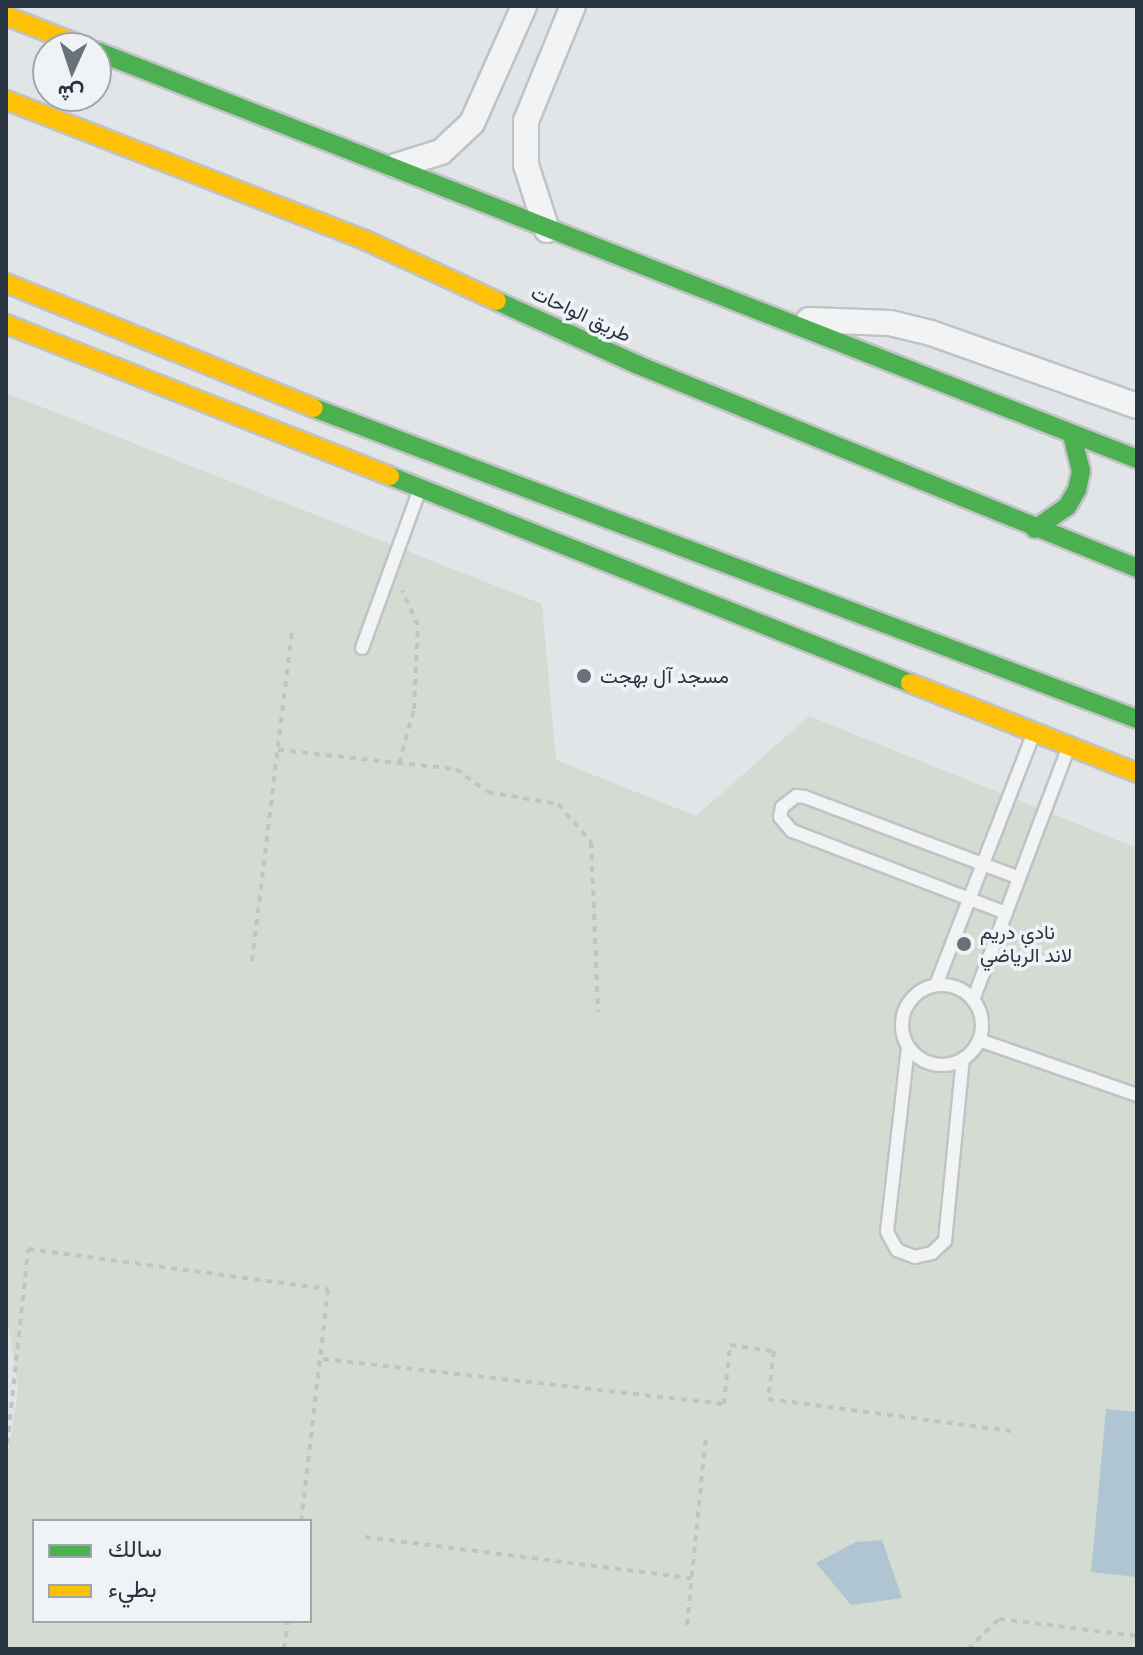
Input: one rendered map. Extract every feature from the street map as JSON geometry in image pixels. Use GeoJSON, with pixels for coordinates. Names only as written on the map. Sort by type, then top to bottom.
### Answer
{"type":"FeatureCollection","features":[{"type":"Feature","properties":{"kind":"main road"},"geometry":{"type":"LineString","coordinates":[[6,16],[47,32]]}},
{"type":"Feature","properties":{"kind":"main road"},"geometry":{"type":"LineString","coordinates":[[112,57],[1137,459]]}},
{"type":"Feature","properties":{"kind":"main road","name":"طريق الواحات"},"geometry":{"type":"LineString","coordinates":[[6,100],[365,240],[638,365],[1137,568]]}},
{"type":"Feature","properties":{"kind":"main road"},"geometry":{"type":"LineString","coordinates":[[6,283],[426,473],[1137,773]]}},
{"type":"Feature","properties":{"kind":"main road"},"geometry":{"type":"LineString","coordinates":[[6,324],[426,473],[1052,684],[1137,719]]}},
{"type":"Feature","properties":{"kind":"main road"},"geometry":{"type":"LineString","coordinates":[[1035,529],[1052,520],[1077,490],[1080,461],[1072,434]]}},
{"type":"Feature","properties":{"kind":"main road"},"geometry":{"type":"LineString","coordinates":[[1034,732],[1052,684]]}},
{"type":"Feature","properties":{"kind":"main road"},"geometry":{"type":"LineString","coordinates":[[1069,746],[1087,698]]}},
{"type":"Feature","properties":{"kind":"street"},"geometry":{"type":"LineString","coordinates":[[391,167],[441,152],[472,123],[524,6]]}},
{"type":"Feature","properties":{"kind":"street"},"geometry":{"type":"LineString","coordinates":[[547,230],[526,165],[526,121],[573,6]]}},
{"type":"Feature","properties":{"kind":"street"},"geometry":{"type":"LineString","coordinates":[[781,321],[890,323],[1137,406]]}},
{"type":"Feature","properties":{"kind":"lane"},"geometry":{"type":"LineString","coordinates":[[362,648],[426,473]]}},
{"type":"Feature","properties":{"kind":"lane"},"geometry":{"type":"LineString","coordinates":[[936,985],[956,988],[973,1000],[982,1019],[979,1040],[963,1059],[945,1241],[932,1253],[915,1257],[897,1250],[887,1232],[908,1047],[901,1026],[907,1004],[936,985],[1034,732]]}},
{"type":"Feature","properties":{"kind":"lane"},"geometry":{"type":"LineString","coordinates":[[973,1000],[1069,746]]}},
{"type":"Feature","properties":{"kind":"lane"},"geometry":{"type":"LineString","coordinates":[[1006,913],[792,831],[780,817],[782,807],[796,796],[805,797],[1019,878]]}},
{"type":"Feature","properties":{"kind":"lane"},"geometry":{"type":"LineString","coordinates":[[979,1040],[1137,1095]]}},
{"type":"Feature","properties":{"kind":"lane"},"geometry":{"type":"LineString","coordinates":[[908,1047],[939,1065],[963,1059]]}},
{"type":"Feature","properties":{"kind":"path"},"geometry":{"type":"LineString","coordinates":[[393,563],[418,625],[414,709],[399,763]]}},
{"type":"Feature","properties":{"kind":"path"},"geometry":{"type":"LineString","coordinates":[[252,961],[292,632]]}},
{"type":"Feature","properties":{"kind":"path"},"geometry":{"type":"LineString","coordinates":[[278,750],[456,769],[488,792],[558,804],[591,842],[598,1012]]}},
{"type":"Feature","properties":{"kind":"path"},"geometry":{"type":"LineString","coordinates":[[6,1456],[28,1249],[328,1289],[323,1359],[301,1519]]}},
{"type":"Feature","properties":{"kind":"path"},"geometry":{"type":"LineString","coordinates":[[323,1359],[724,1404],[730,1345],[774,1351],[768,1399],[1011,1431]]}},
{"type":"Feature","properties":{"kind":"path"},"geometry":{"type":"LineString","coordinates":[[687,1625],[706,1435]]}},
{"type":"Feature","properties":{"kind":"path"},"geometry":{"type":"LineString","coordinates":[[365,1537],[691,1578]]}},
{"type":"Feature","properties":{"kind":"path"},"geometry":{"type":"LineString","coordinates":[[968,1649],[999,1619],[1137,1636]]}},
{"type":"Feature","properties":{"kind":"path"},"geometry":{"type":"LineString","coordinates":[[284,1649],[288,1623]]}},
{"type":"Feature","properties":{"kind":"shaded area"},"geometry":{"type":"Polygon","coordinates":[[[6,393],[542,604],[556,760],[696,816],[809,716],[1137,848],[1137,1649],[6,1649],[6,1467],[18,1390],[6,1309],[6,393]]]}},
{"type":"Feature","properties":{"kind":"water"},"geometry":{"type":"Polygon","coordinates":[[[1106,1409],[1137,1412],[1137,1577],[1091,1572],[1106,1409]]]}},
{"type":"Feature","properties":{"kind":"water"},"geometry":{"type":"Polygon","coordinates":[[[882,1540],[902,1598],[851,1605],[816,1563],[856,1542],[882,1540]]]}},
{"type":"Feature","properties":{"kind":"traffic: fast"},"geometry":{"type":"LineString","coordinates":[[112,57],[1137,459]]}},
{"type":"Feature","properties":{"kind":"traffic: fast"},"geometry":{"type":"LineString","coordinates":[[497,301],[638,365],[1137,568]]}},
{"type":"Feature","properties":{"kind":"traffic: fast"},"geometry":{"type":"LineString","coordinates":[[314,408],[1137,719]]}},
{"type":"Feature","properties":{"kind":"traffic: fast"},"geometry":{"type":"LineString","coordinates":[[1035,529],[1067,507],[1077,490],[1081,471],[1072,434]]}},
{"type":"Feature","properties":{"kind":"traffic: fast"},"geometry":{"type":"LineString","coordinates":[[390,476],[910,683]]}},
{"type":"Feature","properties":{"kind":"traffic: slow"},"geometry":{"type":"LineString","coordinates":[[6,16],[47,32]]}},
{"type":"Feature","properties":{"kind":"traffic: slow"},"geometry":{"type":"LineString","coordinates":[[6,100],[365,240],[497,301]]}},
{"type":"Feature","properties":{"kind":"traffic: slow"},"geometry":{"type":"LineString","coordinates":[[6,283],[314,408]]}},
{"type":"Feature","properties":{"kind":"traffic: slow"},"geometry":{"type":"LineString","coordinates":[[6,324],[390,476]]}},
{"type":"Feature","properties":{"kind":"traffic: slow"},"geometry":{"type":"LineString","coordinates":[[910,683],[1137,773]]}},
{"type":"Feature","properties":{"kind":"place","name":"مسجد آل بهجت"},"geometry":{"type":"Point","coordinates":[584,676]}},
{"type":"Feature","properties":{"kind":"place","name":"نادي دريم لاند الرياضي"},"geometry":{"type":"Point","coordinates":[964,944]}}]}
